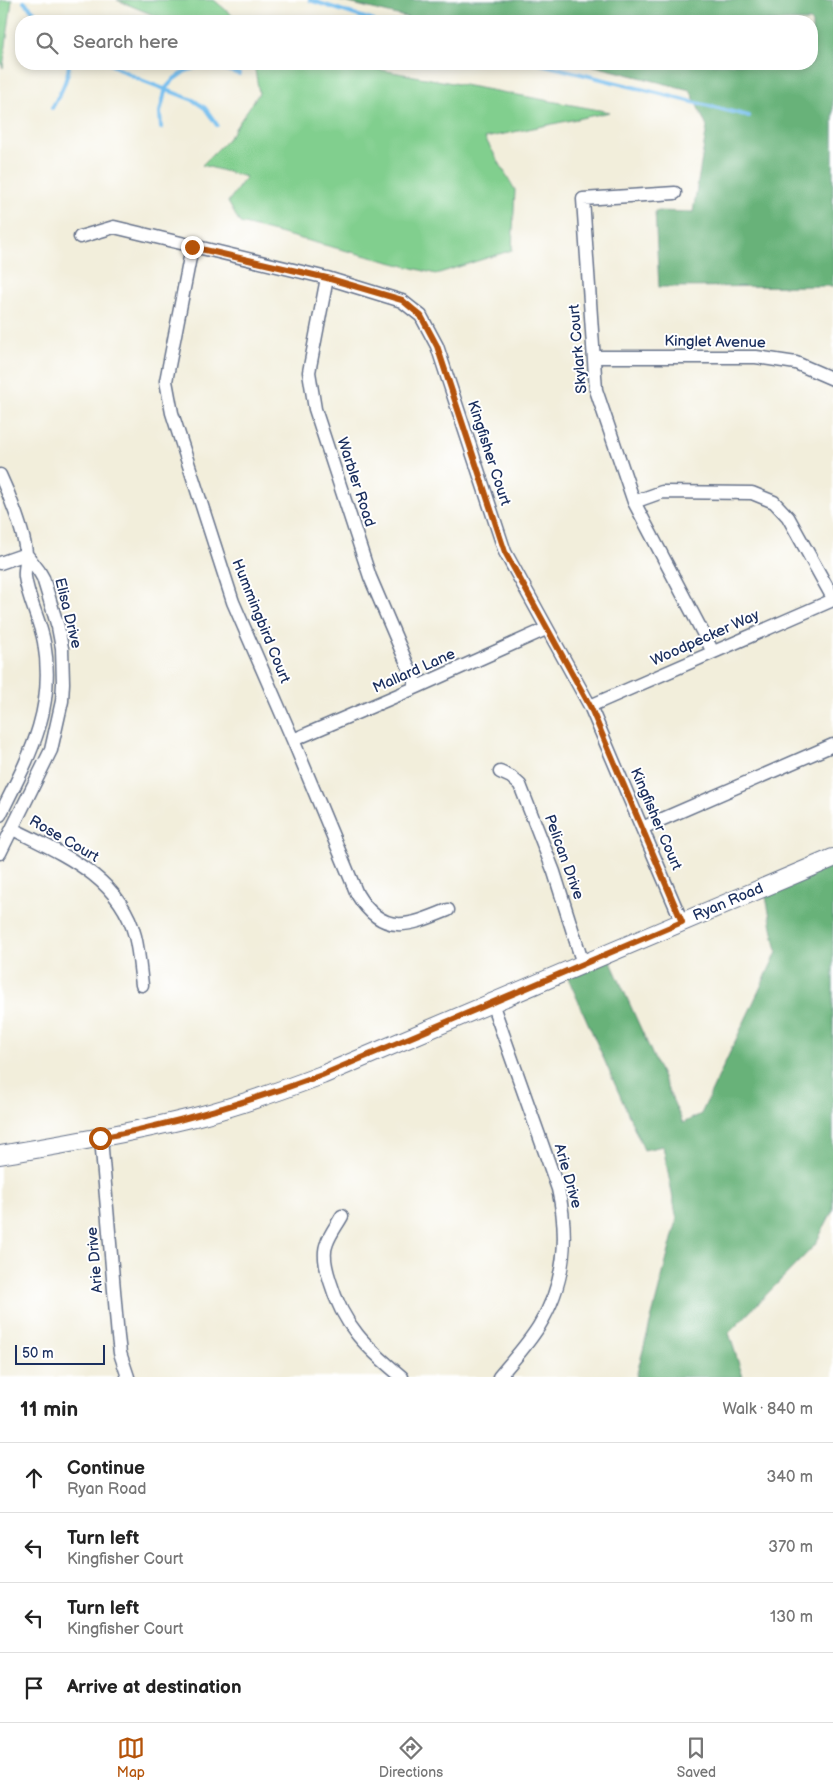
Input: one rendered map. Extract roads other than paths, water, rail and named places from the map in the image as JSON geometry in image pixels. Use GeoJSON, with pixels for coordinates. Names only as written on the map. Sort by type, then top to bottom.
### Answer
{"type":"FeatureCollection","features":[{"type":"Feature","properties":{"kind":"street","name":"Skylark Court"},"geometry":{"type":"LineString","coordinates":[[675,193],[583,198],[596,390],[634,502],[713,652]]}},
{"type":"Feature","properties":{"kind":"street","name":"Kingfisher Court"},"geometry":{"type":"LineString","coordinates":[[80,237],[114,227],[327,278],[402,300],[421,316],[437,346],[505,552],[590,706],[682,922]]}},
{"type":"Feature","properties":{"kind":"street","name":"Hummingbird Court"},"geometry":{"type":"LineString","coordinates":[[192,247],[166,381],[172,413],[233,602],[357,894],[366,908],[385,921],[403,925],[417,923],[448,910]]}},
{"type":"Feature","properties":{"kind":"street","name":"Warbler Road"},"geometry":{"type":"LineString","coordinates":[[327,278],[309,372],[315,409],[370,577],[417,687]]}},
{"type":"Feature","properties":{"kind":"street","name":"Kinglet Avenue"},"geometry":{"type":"LineString","coordinates":[[594,357],[756,357],[796,363],[833,379]]}},
{"type":"Feature","properties":{"kind":"street","name":"Elisa Drive"},"geometry":{"type":"LineString","coordinates":[[0,475],[8,492],[26,554],[24,576],[42,632],[47,667],[44,708],[34,744],[0,815]]}},
{"type":"Feature","properties":{"kind":"street"},"geometry":{"type":"LineString","coordinates":[[634,502],[662,492],[752,493],[774,502],[788,517],[833,599]]}},
{"type":"Feature","properties":{"kind":"street"},"geometry":{"type":"LineString","coordinates":[[0,563],[26,554]]}},
{"type":"Feature","properties":{"kind":"street","name":"Elisa Drive"},"geometry":{"type":"LineString","coordinates":[[0,853],[51,750],[62,701],[63,665],[58,627],[40,571],[26,554]]}},
{"type":"Feature","properties":{"kind":"street","name":"Woodpecker Way"},"geometry":{"type":"LineString","coordinates":[[590,706],[833,599]]}},
{"type":"Feature","properties":{"kind":"street","name":"Mallard Lane"},"geometry":{"type":"LineString","coordinates":[[293,740],[546,629]]}},
{"type":"Feature","properties":{"kind":"street"},"geometry":{"type":"LineString","coordinates":[[47,667],[63,665]]}},
{"type":"Feature","properties":{"kind":"street"},"geometry":{"type":"LineString","coordinates":[[34,744],[51,750]]}},
{"type":"Feature","properties":{"kind":"street"},"geometry":{"type":"LineString","coordinates":[[642,828],[833,746]]}},
{"type":"Feature","properties":{"kind":"street","name":"Pelican Drive"},"geometry":{"type":"LineString","coordinates":[[500,772],[511,777],[520,785],[554,872],[583,964]]}},
{"type":"Feature","properties":{"kind":"street","name":"Rose Court"},"geometry":{"type":"LineString","coordinates":[[13,829],[81,865],[94,874],[108,888],[132,925],[137,942],[142,985]]}},
{"type":"Feature","properties":{"kind":"street","name":"Ryan Road"},"geometry":{"type":"LineString","coordinates":[[0,1155],[100,1138],[196,1117],[275,1092],[322,1075],[833,858]]}},
{"type":"Feature","properties":{"kind":"street","name":"Arie Drive"},"geometry":{"type":"LineString","coordinates":[[492,1003],[558,1189],[562,1205],[565,1236],[560,1274],[548,1309],[539,1326],[499,1377]]}},
{"type":"Feature","properties":{"kind":"street","name":"Arie Drive"},"geometry":{"type":"LineString","coordinates":[[100,1138],[118,1337],[128,1377]]}},
{"type":"Feature","properties":{"kind":"street"},"geometry":{"type":"LineString","coordinates":[[342,1216],[326,1243],[326,1270],[333,1292],[346,1320],[356,1334],[372,1352],[402,1377]]}},
{"type":"Feature","properties":{"kind":"waterway"},"geometry":{"type":"LineString","coordinates":[[310,0],[356,15]]}},
{"type":"Feature","properties":{"kind":"waterway"},"geometry":{"type":"LineString","coordinates":[[24,2],[38,15]]}},
{"type":"Feature","properties":{"kind":"waterway"},"geometry":{"type":"LineString","coordinates":[[52,108],[61,92],[68,70]]}},
{"type":"Feature","properties":{"kind":"waterway"},"geometry":{"type":"LineString","coordinates":[[122,70],[141,80],[193,100],[205,108],[217,125]]}},
{"type":"Feature","properties":{"kind":"waterway"},"geometry":{"type":"LineString","coordinates":[[161,128],[160,112],[166,88],[174,79],[189,70]]}},
{"type":"Feature","properties":{"kind":"waterway"},"geometry":{"type":"LineString","coordinates":[[227,70],[239,74]]}},
{"type":"Feature","properties":{"kind":"waterway"},"geometry":{"type":"LineString","coordinates":[[565,70],[749,116]]}}]}
